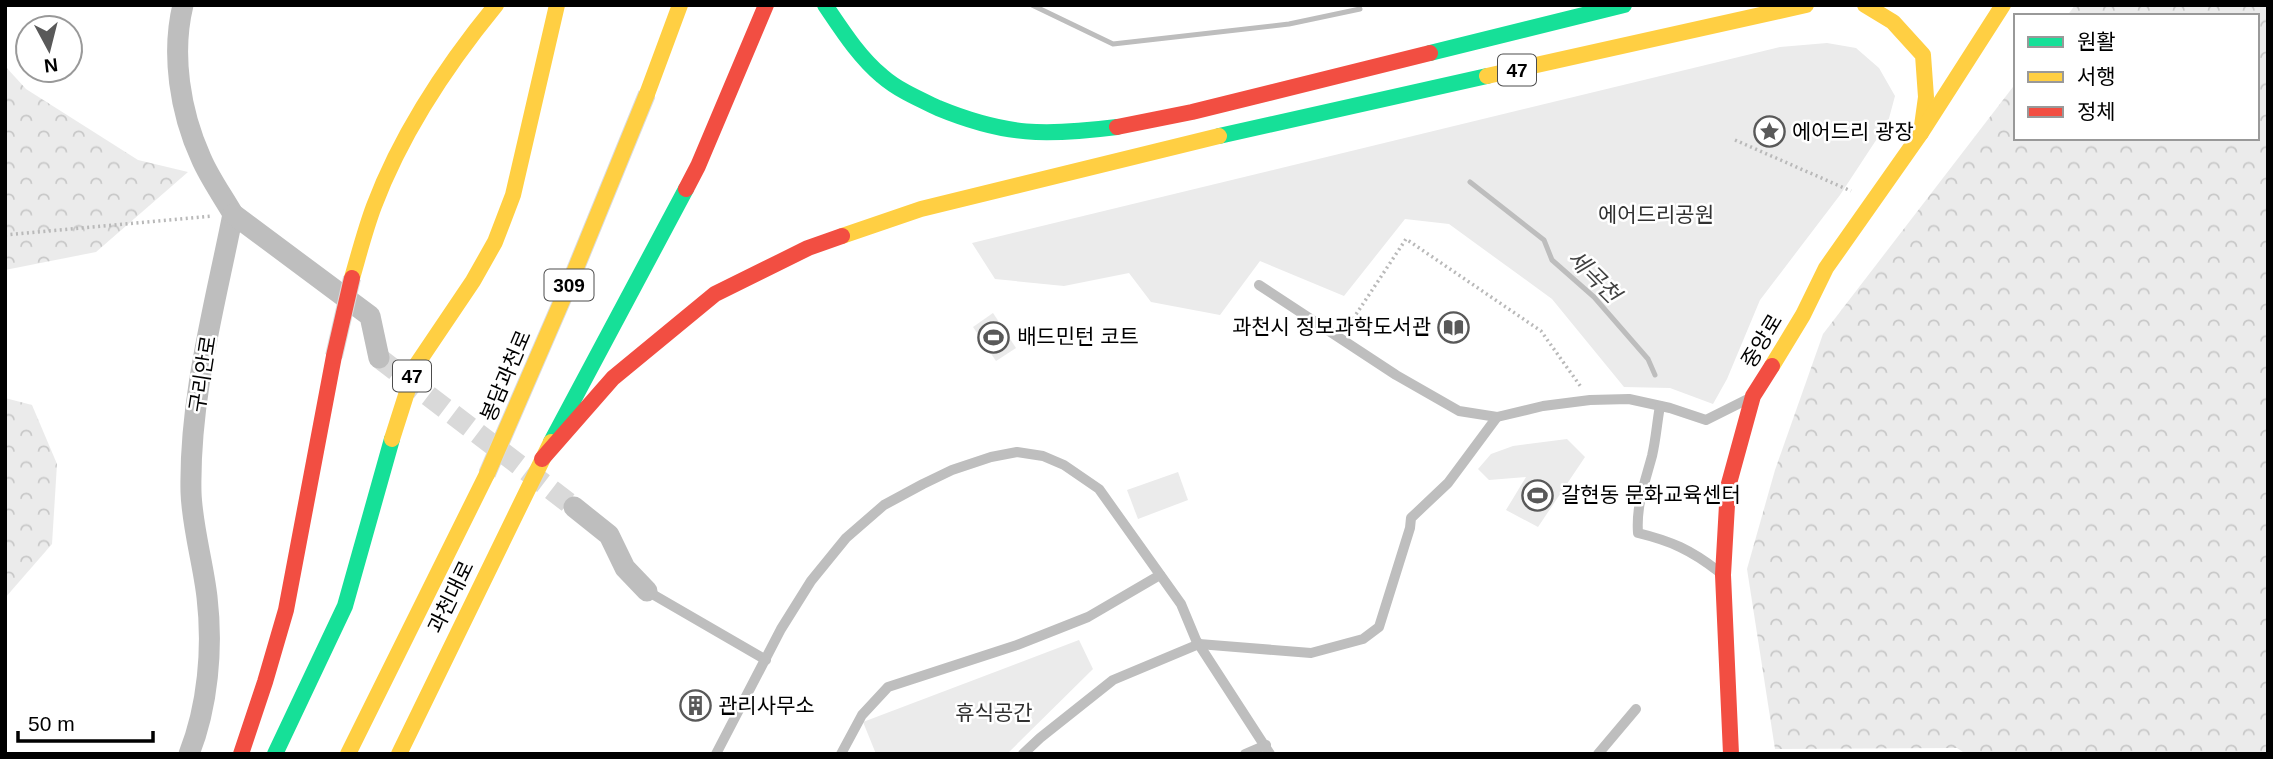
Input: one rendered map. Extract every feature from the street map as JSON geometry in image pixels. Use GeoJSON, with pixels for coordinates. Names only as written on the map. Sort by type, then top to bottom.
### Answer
{"type":"FeatureCollection","features":[{"type":"Feature","properties":{"kind":"main road"},"geometry":{"type":"LineString","coordinates":[[241,754],[265,685],[285,611],[308,506],[334,356],[352,278],[377,197],[413,121],[461,47],[496,5]]}},
{"type":"Feature","properties":{"kind":"main road","name":"47"},"geometry":{"type":"LineString","coordinates":[[275,754],[345,607],[400,410],[415,367],[473,281],[495,242],[513,195],[556,5]]}},
{"type":"Feature","properties":{"kind":"main road","name":"봉담과천로"},"geometry":{"type":"LineString","coordinates":[[348,754],[487,474],[571,280],[647,94],[680,5]]}},
{"type":"Feature","properties":{"kind":"main road","name":"47"},"geometry":{"type":"LineString","coordinates":[[542,459],[698,166],[766,5]]}},
{"type":"Feature","properties":{"kind":"main road"},"geometry":{"type":"LineString","coordinates":[[825,5],[849,41],[889,82],[937,106],[984,124],[1016,132],[1071,132],[1162,120],[1623,5]]}},
{"type":"Feature","properties":{"kind":"main road","name":"47"},"geometry":{"type":"LineString","coordinates":[[542,459],[613,378],[715,294],[808,248],[921,209],[1228,134],[1806,5]]}},
{"type":"Feature","properties":{"kind":"main road"},"geometry":{"type":"LineString","coordinates":[[1865,5],[1894,22],[1923,55],[1926,97],[1921,133]]}},
{"type":"Feature","properties":{"kind":"main road","name":"중앙로"},"geometry":{"type":"LineString","coordinates":[[1731,754],[1723,575],[1728,487],[1753,396],[1802,315],[1826,268],[1921,133],[2003,5]]}},
{"type":"Feature","properties":{"kind":"main road","name":"과천대로"},"geometry":{"type":"LineString","coordinates":[[398,754],[542,459]]}},
{"type":"Feature","properties":{"kind":"street"},"geometry":{"type":"LineString","coordinates":[[183,5],[177,51],[181,97],[200,157],[233,214],[370,316],[379,358]]}},
{"type":"Feature","properties":{"kind":"street","name":"구리안로"},"geometry":{"type":"LineString","coordinates":[[189,754],[197,733],[209,668],[208,600],[191,493],[197,401],[233,214]]}},
{"type":"Feature","properties":{"kind":"street"},"geometry":{"type":"LineString","coordinates":[[574,507],[609,535],[625,568],[647,591]]}},
{"type":"Feature","properties":{"kind":"lane"},"geometry":{"type":"LineString","coordinates":[[1259,285],[1396,375],[1459,411],[1497,416],[1543,406],[1590,400],[1629,399],[1706,420],[1753,396]]}},
{"type":"Feature","properties":{"kind":"lane"},"geometry":{"type":"LineString","coordinates":[[1660,406],[1652,454],[1639,499],[1638,533],[1665,539],[1692,551],[1723,575]]}},
{"type":"Feature","properties":{"kind":"lane"},"geometry":{"type":"LineString","coordinates":[[1023,754],[1113,680],[1199,644],[1311,653],[1363,639],[1379,627],[1411,517],[1448,482],[1497,416]]}},
{"type":"Feature","properties":{"kind":"lane"},"geometry":{"type":"LineString","coordinates":[[716,754],[781,629],[811,581],[846,538],[884,505],[953,470],[991,457],[1017,452],[1043,456],[1065,465],[1099,489],[1181,604],[1199,644],[1268,749],[1245,754]]}},
{"type":"Feature","properties":{"kind":"lane"},"geometry":{"type":"LineString","coordinates":[[841,754],[862,715],[888,687],[1017,645],[1088,617],[1160,575]]}},
{"type":"Feature","properties":{"kind":"lane"},"geometry":{"type":"LineString","coordinates":[[647,591],[766,660]]}},
{"type":"Feature","properties":{"kind":"lane"},"geometry":{"type":"LineString","coordinates":[[1598,754],[1636,709]]}},
{"type":"Feature","properties":{"kind":"path"},"geometry":{"type":"LineString","coordinates":[[1735,140],[1872,200]]}},
{"type":"Feature","properties":{"kind":"path"},"geometry":{"type":"LineString","coordinates":[[5,235],[233,214]]}},
{"type":"Feature","properties":{"kind":"path"},"geometry":{"type":"LineString","coordinates":[[1340,339],[1405,239],[1541,331],[1590,400]]}},
{"type":"Feature","properties":{"kind":"green space"},"geometry":{"type":"Polygon","coordinates":[[[2075,5],[2268,5],[2268,754],[1966,754],[1957,748],[1775,749],[1747,569],[1775,470],[1823,334],[2014,86],[2014,140],[2259,140],[2259,14],[2068,14],[2075,5]]]}},
{"type":"Feature","properties":{"kind":"green space","name":"에어드리공원"},"geometry":{"type":"Polygon","coordinates":[[[1827,43],[1856,48],[1879,68],[1895,96],[1888,122],[1840,195],[1760,300],[1727,379],[1713,404],[1670,388],[1624,387],[1552,299],[1449,224],[1405,219],[1344,296],[1260,261],[1220,315],[1151,302],[1129,273],[1064,286],[995,279],[972,243],[1780,47],[1827,43]]]}},
{"type":"Feature","properties":{"kind":"green space"},"geometry":{"type":"Polygon","coordinates":[[[5,66],[14,76],[14,84],[21,84],[138,160],[188,172],[96,252],[5,270],[5,66]]]}},
{"type":"Feature","properties":{"kind":"green space","name":"배드민턴 코트"},"geometry":{"type":"Polygon","coordinates":[[[993,313],[1016,348],[996,361],[973,327],[993,313]]]}},
{"type":"Feature","properties":{"kind":"green space"},"geometry":{"type":"Polygon","coordinates":[[[5,398],[32,405],[57,464],[52,544],[5,598],[5,398]]]}},
{"type":"Feature","properties":{"kind":"green space","name":"갈현동 문화교육센터"},"geometry":{"type":"Polygon","coordinates":[[[1567,439],[1585,457],[1538,527],[1506,510],[1526,477],[1489,480],[1478,469],[1491,454],[1513,446],[1567,439]]]}},
{"type":"Feature","properties":{"kind":"green space"},"geometry":{"type":"Polygon","coordinates":[[[1178,472],[1188,500],[1138,519],[1127,490],[1178,472]]]}},
{"type":"Feature","properties":{"kind":"green space","name":"휴식공간"},"geometry":{"type":"Polygon","coordinates":[[[1079,640],[1093,669],[1007,754],[876,754],[863,722],[1079,640]]]}},
{"type":"Feature","properties":{"kind":"waterway","name":"세곡천"},"geometry":{"type":"LineString","coordinates":[[1032,5],[1113,44],[1289,24],[1360,9]]}},
{"type":"Feature","properties":{"kind":"waterway","name":"세곡천"},"geometry":{"type":"LineString","coordinates":[[1470,182],[1544,240],[1552,260],[1594,297],[1648,359],[1655,375]]}},
{"type":"Feature","properties":{"kind":"tunnel"},"geometry":{"type":"LineString","coordinates":[[379,358],[574,507]]}},
{"type":"Feature","properties":{"kind":"traffic: fast"},"geometry":{"type":"LineString","coordinates":[[825,5],[851,43],[874,69],[902,90],[938,108],[1006,129],[1068,132],[1117,127]]}},
{"type":"Feature","properties":{"kind":"traffic: fast"},"geometry":{"type":"LineString","coordinates":[[1430,53],[1624,5]]}},
{"type":"Feature","properties":{"kind":"traffic: fast"},"geometry":{"type":"LineString","coordinates":[[1219,136],[1487,76]]}},
{"type":"Feature","properties":{"kind":"traffic: fast"},"geometry":{"type":"LineString","coordinates":[[551,442],[686,189]]}},
{"type":"Feature","properties":{"kind":"traffic: fast"},"geometry":{"type":"LineString","coordinates":[[275,754],[345,606],[392,439]]}},
{"type":"Feature","properties":{"kind":"traffic: slow"},"geometry":{"type":"LineString","coordinates":[[352,278],[374,206],[398,152],[443,76],[496,5]]}},
{"type":"Feature","properties":{"kind":"traffic: slow"},"geometry":{"type":"LineString","coordinates":[[392,439],[415,367],[473,281],[495,242],[513,195],[557,5]]}},
{"type":"Feature","properties":{"kind":"traffic: slow"},"geometry":{"type":"LineString","coordinates":[[647,94],[680,5]]}},
{"type":"Feature","properties":{"kind":"traffic: slow"},"geometry":{"type":"LineString","coordinates":[[1487,76],[1806,5]]}},
{"type":"Feature","properties":{"kind":"traffic: slow"},"geometry":{"type":"LineString","coordinates":[[1865,5],[1893,22],[1923,55],[1926,97],[1921,133]]}},
{"type":"Feature","properties":{"kind":"traffic: slow"},"geometry":{"type":"LineString","coordinates":[[1772,366],[1803,315],[1826,268],[1921,133],[2003,5]]}},
{"type":"Feature","properties":{"kind":"traffic: slow"},"geometry":{"type":"LineString","coordinates":[[487,474],[571,280],[647,94]]}},
{"type":"Feature","properties":{"kind":"traffic: slow"},"geometry":{"type":"LineString","coordinates":[[842,236],[921,209],[1219,136]]}},
{"type":"Feature","properties":{"kind":"traffic: slow"},"geometry":{"type":"LineString","coordinates":[[399,754],[551,442]]}},
{"type":"Feature","properties":{"kind":"traffic: slow"},"geometry":{"type":"LineString","coordinates":[[348,754],[487,474]]}},
{"type":"Feature","properties":{"kind":"traffic: jam"},"geometry":{"type":"LineString","coordinates":[[686,189],[766,5]]}},
{"type":"Feature","properties":{"kind":"traffic: jam"},"geometry":{"type":"LineString","coordinates":[[1117,127],[1192,112],[1430,53]]}},
{"type":"Feature","properties":{"kind":"traffic: jam"},"geometry":{"type":"LineString","coordinates":[[542,459],[613,378],[715,294],[808,248],[842,236]]}},
{"type":"Feature","properties":{"kind":"traffic: jam"},"geometry":{"type":"LineString","coordinates":[[334,356],[352,278]]}},
{"type":"Feature","properties":{"kind":"traffic: jam"},"geometry":{"type":"LineString","coordinates":[[241,754],[286,610],[334,356]]}},
{"type":"Feature","properties":{"kind":"traffic: jam"},"geometry":{"type":"LineString","coordinates":[[1731,754],[1723,575],[1728,487],[1753,396],[1772,366]]}},
{"type":"Feature","properties":{"kind":"place","name":"에어드리 광장"},"geometry":{"type":"Point","coordinates":[1769,132]}},
{"type":"Feature","properties":{"kind":"place","name":"과천시 정보과학도서관"},"geometry":{"type":"Point","coordinates":[1454,327]}},
{"type":"Feature","properties":{"kind":"place","name":"배드민턴 코트"},"geometry":{"type":"Point","coordinates":[994,337]}},
{"type":"Feature","properties":{"kind":"place","name":"갈현동 문화교육센터"},"geometry":{"type":"Point","coordinates":[1538,495]}},
{"type":"Feature","properties":{"kind":"place","name":"관리사무소"},"geometry":{"type":"Point","coordinates":[695,706]}}]}
